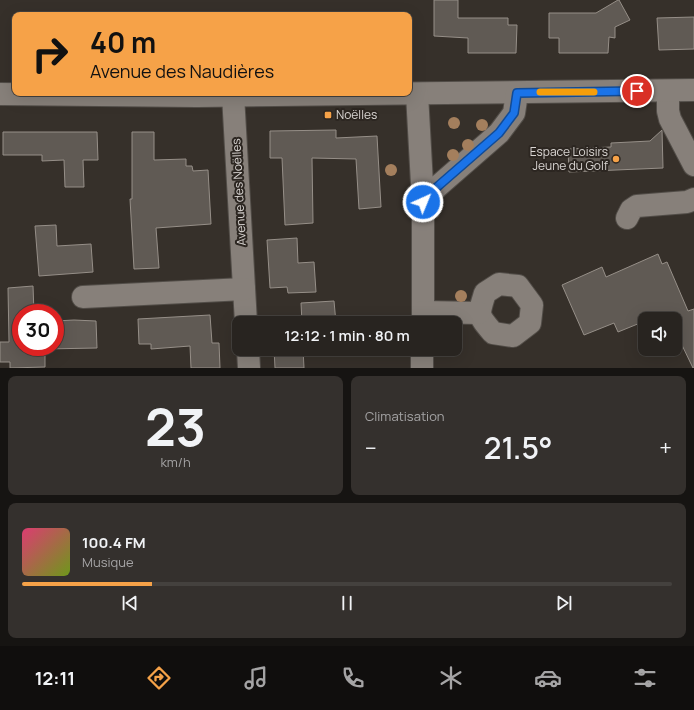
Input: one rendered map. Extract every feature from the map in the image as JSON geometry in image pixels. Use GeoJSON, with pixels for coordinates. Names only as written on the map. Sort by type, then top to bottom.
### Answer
{"type":"FeatureCollection","features":[{"type":"Feature","properties":{"kind":"street"},"geometry":{"type":"LineString","coordinates":[[412,94],[694,90]]}},
{"type":"Feature","properties":{"kind":"street"},"geometry":{"type":"LineString","coordinates":[[668,91],[668,111],[670,119],[694,165]]}},
{"type":"Feature","properties":{"kind":"street"},"geometry":{"type":"LineString","coordinates":[[423,202],[437,187],[499,133],[508,123],[514,113],[517,93]]}},
{"type":"Feature","properties":{"kind":"street"},"geometry":{"type":"LineString","coordinates":[[0,94],[12,94]]}},
{"type":"Feature","properties":{"kind":"street"},"geometry":{"type":"LineString","coordinates":[[417,94],[423,202],[423,316]]}},
{"type":"Feature","properties":{"kind":"street","name":"Avenue des Noëlles"},"geometry":{"type":"LineString","coordinates":[[233,96],[246,316]]}},
{"type":"Feature","properties":{"kind":"street"},"geometry":{"type":"LineString","coordinates":[[420,148],[449,177]]}},
{"type":"Feature","properties":{"kind":"street"},"geometry":{"type":"LineString","coordinates":[[627,218],[631,210],[637,206],[687,202],[694,199]]}},
{"type":"Feature","properties":{"kind":"street"},"geometry":{"type":"LineString","coordinates":[[83,297],[244,289]]}},
{"type":"Feature","properties":{"kind":"street"},"geometry":{"type":"LineString","coordinates":[[437,316],[479,313]]}},
{"type":"Feature","properties":{"kind":"street"},"geometry":{"type":"LineString","coordinates":[[248,356],[249,368]]}},
{"type":"Feature","properties":{"kind":"street"},"geometry":{"type":"LineString","coordinates":[[422,356],[422,368]]}},
{"type":"Feature","properties":{"kind":"building"},"geometry":{"type":"Polygon","coordinates":[[[434,0],[458,0],[458,18],[508,18],[508,25],[517,25],[516,53],[468,53],[468,38],[434,36],[434,0]]]}},
{"type":"Feature","properties":{"kind":"building"},"geometry":{"type":"Polygon","coordinates":[[[618,0],[630,20],[615,27],[615,38],[609,37],[608,53],[559,53],[559,38],[549,38],[549,13],[596,13],[618,0]]]}},
{"type":"Feature","properties":{"kind":"building"},"geometry":{"type":"Polygon","coordinates":[[[694,17],[694,49],[659,50],[657,18],[694,17]]]}},
{"type":"Feature","properties":{"kind":"building"},"geometry":{"type":"Polygon","coordinates":[[[336,130],[336,138],[377,136],[381,207],[359,209],[356,159],[312,158],[313,223],[285,225],[282,158],[270,158],[270,131],[336,130]]]}},
{"type":"Feature","properties":{"kind":"building","name":"Espace Loisirs Jeune du Golf"},"geometry":{"type":"Polygon","coordinates":[[[662,130],[663,168],[569,172],[568,149],[611,147],[611,143],[650,141],[662,130]]]}},
{"type":"Feature","properties":{"kind":"building"},"geometry":{"type":"Polygon","coordinates":[[[3,132],[97,132],[98,160],[83,160],[84,187],[65,187],[64,160],[42,161],[42,155],[3,155],[3,132]]]}},
{"type":"Feature","properties":{"kind":"building"},"geometry":{"type":"Polygon","coordinates":[[[132,132],[154,132],[154,160],[186,159],[186,166],[192,166],[193,171],[208,170],[211,224],[156,228],[159,268],[134,269],[130,199],[132,199],[132,132]]]}},
{"type":"Feature","properties":{"kind":"building"},"geometry":{"type":"Polygon","coordinates":[[[56,225],[57,246],[91,244],[93,272],[39,276],[35,226],[56,225]]]}},
{"type":"Feature","properties":{"kind":"building"},"geometry":{"type":"Polygon","coordinates":[[[297,238],[298,263],[314,262],[316,292],[288,293],[287,287],[270,288],[267,240],[297,238]]]}},
{"type":"Feature","properties":{"kind":"building"},"geometry":{"type":"Polygon","coordinates":[[[658,254],[662,264],[667,262],[688,311],[694,309],[694,368],[682,345],[682,312],[638,312],[638,324],[618,332],[614,323],[584,335],[562,285],[602,267],[606,277],[658,254]]]}},
{"type":"Feature","properties":{"kind":"building"},"geometry":{"type":"Polygon","coordinates":[[[33,286],[34,304],[12,304],[12,356],[45,356],[45,367],[10,368],[10,362],[0,362],[0,342],[9,342],[8,288],[33,286]]]}},
{"type":"Feature","properties":{"kind":"building"},"geometry":{"type":"Polygon","coordinates":[[[334,301],[335,316],[302,316],[301,303],[334,301]]]}},
{"type":"Feature","properties":{"kind":"building"},"geometry":{"type":"Polygon","coordinates":[[[210,315],[212,343],[219,343],[220,368],[191,368],[190,346],[151,349],[151,344],[139,344],[138,319],[210,315]]]}},
{"type":"Feature","properties":{"kind":"building"},"geometry":{"type":"Polygon","coordinates":[[[64,321],[96,321],[97,348],[64,349],[64,321]]]}},
{"type":"Feature","properties":{"kind":"building"},"geometry":{"type":"Polygon","coordinates":[[[274,356],[303,356],[304,368],[275,368],[274,356]]]}},
{"type":"Feature","properties":{"kind":"slow traffic"},"geometry":{"type":"LineString","coordinates":[[540,92],[594,92]]}},
{"type":"Feature","properties":{"kind":"place","name":"Noëlles"},"geometry":{"type":"Point","coordinates":[328,115]}},
{"type":"Feature","properties":{"kind":"place","name":"Espace Loisirs Jeune du Golf"},"geometry":{"type":"Point","coordinates":[616,159]}},
{"type":"Feature","properties":{"kind":"route"},"geometry":{"type":"LineString","coordinates":[[423,202],[437,187],[499,133],[508,123],[514,113],[517,93],[637,91]]}}]}
